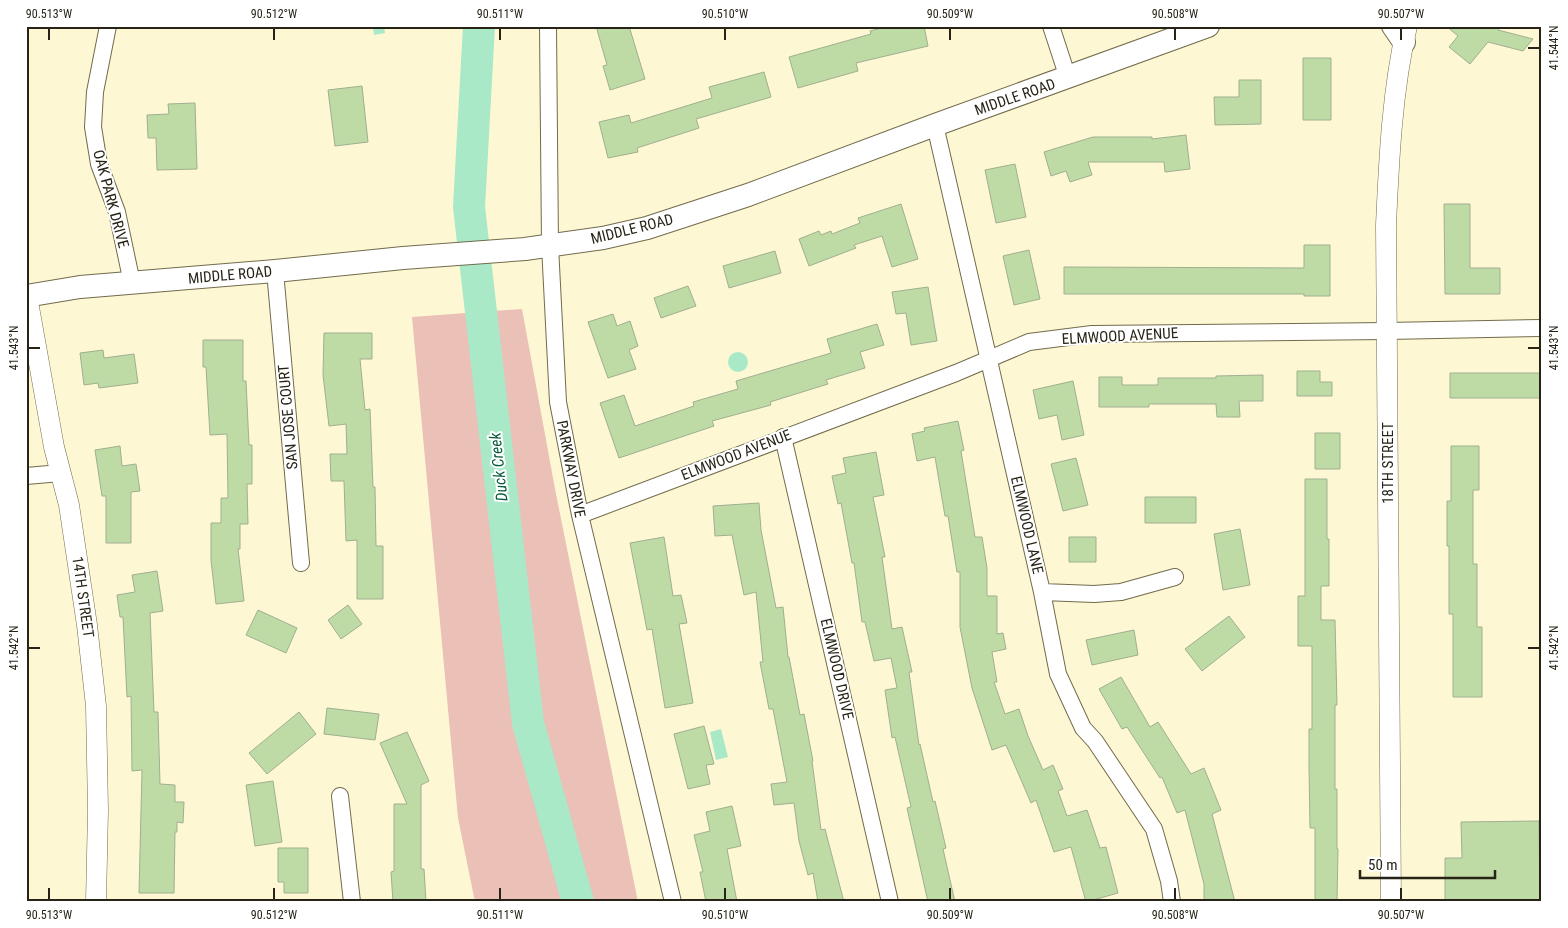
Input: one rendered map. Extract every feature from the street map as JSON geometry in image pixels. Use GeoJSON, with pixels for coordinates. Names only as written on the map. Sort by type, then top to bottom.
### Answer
{"type":"FeatureCollection","features":[{"type":"Feature","properties":{"kind":"main road","name":"MIDDLE ROAD"},"geometry":{"type":"LineString","coordinates":[[27,296],[80,287],[525,249],[603,238],[646,228],[748,195],[1208,26]]}},
{"type":"Feature","properties":{"kind":"street","name":"OAK PARK DRIVE"},"geometry":{"type":"LineString","coordinates":[[108,26],[95,92],[93,127],[100,164],[118,212],[132,282]]}},
{"type":"Feature","properties":{"kind":"street","name":"PARKWAY DRIVE"},"geometry":{"type":"LineString","coordinates":[[548,26],[550,246],[558,402],[580,514],[673,902]]}},
{"type":"Feature","properties":{"kind":"street"},"geometry":{"type":"LineString","coordinates":[[1051,26],[1068,78]]}},
{"type":"Feature","properties":{"kind":"street","name":"18TH STREET"},"geometry":{"type":"LineString","coordinates":[[1391,902],[1386,225],[1388,175],[1401,31]]}},
{"type":"Feature","properties":{"kind":"street","name":"ELMWOOD LANE"},"geometry":{"type":"LineString","coordinates":[[935,125],[990,359],[1042,592],[1058,674],[1083,728],[1095,741],[1154,829],[1170,881],[1172,902]]}},
{"type":"Feature","properties":{"kind":"street","name":"SAN JOSE COURT"},"geometry":{"type":"LineString","coordinates":[[275,271],[301,563]]}},
{"type":"Feature","properties":{"kind":"street","name":"14TH STREET"},"geometry":{"type":"LineString","coordinates":[[27,296],[54,447],[70,514],[87,626],[96,706],[98,810],[96,902]]}},
{"type":"Feature","properties":{"kind":"street","name":"ELMWOOD AVENUE"},"geometry":{"type":"LineString","coordinates":[[580,514],[956,373],[1029,342],[1092,334],[1542,328]]}},
{"type":"Feature","properties":{"kind":"street","name":"ELMWOOD DRIVE"},"geometry":{"type":"LineString","coordinates":[[784,437],[890,902]]}},
{"type":"Feature","properties":{"kind":"street"},"geometry":{"type":"LineString","coordinates":[[26,476],[61,473]]}},
{"type":"Feature","properties":{"kind":"street"},"geometry":{"type":"LineString","coordinates":[[1042,592],[1094,594],[1122,592],[1175,577]]}},
{"type":"Feature","properties":{"kind":"street"},"geometry":{"type":"LineString","coordinates":[[340,796],[352,902]]}},
{"type":"Feature","properties":{"kind":"shaded area"},"geometry":{"type":"Polygon","coordinates":[[[373,26],[384,26],[385,33],[374,35],[373,26]]]}},
{"type":"Feature","properties":{"kind":"shaded area"},"geometry":{"type":"Polygon","coordinates":[[[522,309],[555,489],[638,902],[475,902],[458,818],[412,317],[522,309]]]}},
{"type":"Feature","properties":{"kind":"shaded area"},"geometry":{"type":"Polygon","coordinates":[[[738,352],[745,355],[748,362],[745,369],[738,372],[731,369],[728,362],[731,355],[738,352]]]}},
{"type":"Feature","properties":{"kind":"shaded area"},"geometry":{"type":"Polygon","coordinates":[[[721,729],[728,757],[716,760],[710,732],[721,729]]]}},
{"type":"Feature","properties":{"kind":"building"},"geometry":{"type":"Polygon","coordinates":[[[596,26],[629,26],[645,79],[610,90],[603,66],[607,65],[596,26]]]}},
{"type":"Feature","properties":{"kind":"building"},"geometry":{"type":"Polygon","coordinates":[[[889,26],[924,26],[928,46],[856,63],[858,71],[798,88],[789,57],[871,34],[870,31],[889,26]]]}},
{"type":"Feature","properties":{"kind":"building"},"geometry":{"type":"Polygon","coordinates":[[[1446,26],[1501,26],[1498,30],[1533,39],[1523,51],[1488,42],[1470,64],[1449,47],[1458,36],[1446,26]]]}},
{"type":"Feature","properties":{"kind":"building"},"geometry":{"type":"Polygon","coordinates":[[[1303,58],[1331,58],[1331,120],[1303,120],[1303,58]]]}},
{"type":"Feature","properties":{"kind":"building"},"geometry":{"type":"Polygon","coordinates":[[[764,72],[771,97],[696,119],[699,128],[637,148],[638,152],[608,158],[599,122],[629,115],[631,123],[712,98],[709,87],[764,72]]]}},
{"type":"Feature","properties":{"kind":"building"},"geometry":{"type":"Polygon","coordinates":[[[1239,80],[1261,80],[1261,124],[1215,125],[1214,97],[1239,97],[1239,80]]]}},
{"type":"Feature","properties":{"kind":"building"},"geometry":{"type":"Polygon","coordinates":[[[362,86],[368,142],[335,146],[328,90],[362,86]]]}},
{"type":"Feature","properties":{"kind":"building"},"geometry":{"type":"Polygon","coordinates":[[[195,103],[197,169],[157,170],[156,138],[148,138],[147,115],[169,114],[168,104],[195,103]]]}},
{"type":"Feature","properties":{"kind":"building"},"geometry":{"type":"Polygon","coordinates":[[[1186,135],[1190,169],[1165,172],[1164,162],[1088,162],[1092,175],[1070,182],[1066,171],[1051,176],[1044,152],[1093,137],[1152,137],[1152,139],[1186,135]]]}},
{"type":"Feature","properties":{"kind":"building"},"geometry":{"type":"Polygon","coordinates":[[[1015,164],[1026,217],[996,223],[985,170],[1015,164]]]}},
{"type":"Feature","properties":{"kind":"building"},"geometry":{"type":"Polygon","coordinates":[[[901,204],[918,259],[892,267],[882,236],[854,245],[856,248],[809,266],[799,239],[819,231],[821,235],[831,231],[832,234],[860,223],[858,218],[901,204]]]}},
{"type":"Feature","properties":{"kind":"building"},"geometry":{"type":"Polygon","coordinates":[[[1444,204],[1470,204],[1470,268],[1500,268],[1500,294],[1445,294],[1444,204]]]}},
{"type":"Feature","properties":{"kind":"building"},"geometry":{"type":"Polygon","coordinates":[[[1304,245],[1330,245],[1330,296],[1304,296],[1304,294],[1064,294],[1064,267],[1304,268],[1304,245]]]}},
{"type":"Feature","properties":{"kind":"building"},"geometry":{"type":"Polygon","coordinates":[[[1029,250],[1040,299],[1014,305],[1003,256],[1029,250]]]}},
{"type":"Feature","properties":{"kind":"building"},"geometry":{"type":"Polygon","coordinates":[[[775,251],[781,273],[729,288],[723,266],[775,251]]]}},
{"type":"Feature","properties":{"kind":"building"},"geometry":{"type":"Polygon","coordinates":[[[688,286],[696,306],[661,318],[654,298],[688,286]]]}},
{"type":"Feature","properties":{"kind":"building"},"geometry":{"type":"Polygon","coordinates":[[[928,287],[937,341],[911,345],[906,313],[896,314],[892,292],[928,287]]]}},
{"type":"Feature","properties":{"kind":"building"},"geometry":{"type":"Polygon","coordinates":[[[613,314],[617,326],[630,321],[638,346],[629,350],[636,369],[608,378],[588,322],[613,314]]]}},
{"type":"Feature","properties":{"kind":"building"},"geometry":{"type":"Polygon","coordinates":[[[877,324],[884,345],[860,352],[865,368],[826,380],[828,384],[770,402],[771,405],[712,421],[714,426],[619,458],[600,403],[624,395],[635,426],[694,406],[693,402],[738,389],[736,381],[831,353],[827,339],[877,324]]]}},
{"type":"Feature","properties":{"kind":"building"},"geometry":{"type":"Polygon","coordinates":[[[324,333],[372,333],[372,359],[360,359],[365,410],[370,409],[373,487],[375,487],[376,546],[383,546],[383,599],[357,599],[357,540],[346,541],[344,481],[331,481],[330,454],[347,454],[346,424],[329,426],[323,375],[324,333]]]}},
{"type":"Feature","properties":{"kind":"building"},"geometry":{"type":"Polygon","coordinates":[[[203,340],[243,340],[243,381],[246,381],[249,445],[252,445],[252,484],[247,484],[248,524],[240,524],[240,549],[238,549],[244,601],[216,604],[211,560],[211,523],[221,523],[221,498],[228,498],[227,434],[210,435],[206,367],[203,367],[203,340]]]}},
{"type":"Feature","properties":{"kind":"building"},"geometry":{"type":"Polygon","coordinates":[[[103,350],[104,358],[134,354],[138,383],[99,388],[98,383],[84,385],[80,353],[103,350]]]}},
{"type":"Feature","properties":{"kind":"building"},"geometry":{"type":"Polygon","coordinates":[[[1297,371],[1320,371],[1320,382],[1332,382],[1332,396],[1297,396],[1297,371]]]}},
{"type":"Feature","properties":{"kind":"building"},"geometry":{"type":"Polygon","coordinates":[[[1450,373],[1542,373],[1542,398],[1450,398],[1450,373]]]}},
{"type":"Feature","properties":{"kind":"building"},"geometry":{"type":"Polygon","coordinates":[[[1263,375],[1263,401],[1239,401],[1240,417],[1217,417],[1216,404],[1149,404],[1149,407],[1099,407],[1099,377],[1122,377],[1122,385],[1158,385],[1158,378],[1216,378],[1216,376],[1263,375]]]}},
{"type":"Feature","properties":{"kind":"building"},"geometry":{"type":"Polygon","coordinates":[[[1073,381],[1084,435],[1062,440],[1057,415],[1039,419],[1033,390],[1073,381]]]}},
{"type":"Feature","properties":{"kind":"building"},"geometry":{"type":"Polygon","coordinates":[[[958,421],[964,450],[961,451],[975,537],[982,537],[987,568],[987,596],[997,596],[997,634],[1003,633],[1006,649],[992,652],[997,682],[994,682],[1005,714],[1019,709],[1028,736],[1043,770],[1053,765],[1063,789],[1058,791],[1067,816],[1087,810],[1100,848],[1106,847],[1118,893],[1086,902],[1071,847],[1054,852],[1036,800],[1031,803],[1006,745],[992,750],[972,688],[960,627],[960,572],[957,572],[948,516],[945,516],[935,457],[917,461],[912,434],[925,431],[924,428],[958,421]]]}},
{"type":"Feature","properties":{"kind":"building"},"geometry":{"type":"Polygon","coordinates":[[[1315,433],[1340,433],[1340,469],[1315,469],[1315,433]]]}},
{"type":"Feature","properties":{"kind":"building"},"geometry":{"type":"Polygon","coordinates":[[[120,446],[122,466],[136,464],[140,491],[131,492],[131,543],[106,543],[106,496],[102,496],[95,450],[120,446]]]}},
{"type":"Feature","properties":{"kind":"building"},"geometry":{"type":"Polygon","coordinates":[[[1451,446],[1479,446],[1479,490],[1473,490],[1473,564],[1477,564],[1477,627],[1482,627],[1482,697],[1453,697],[1453,614],[1449,614],[1449,546],[1447,546],[1447,501],[1451,501],[1451,446]]]}},
{"type":"Feature","properties":{"kind":"building"},"geometry":{"type":"Polygon","coordinates":[[[876,452],[884,495],[873,497],[885,557],[882,557],[892,629],[902,627],[912,672],[909,672],[919,745],[946,848],[943,849],[955,902],[928,902],[907,808],[911,807],[895,737],[892,738],[885,690],[897,688],[891,658],[874,661],[865,622],[862,622],[854,563],[852,563],[841,503],[838,504],[832,476],[846,473],[843,458],[876,452]]]}},
{"type":"Feature","properties":{"kind":"building"},"geometry":{"type":"Polygon","coordinates":[[[1076,458],[1088,505],[1063,511],[1051,464],[1076,458]]]}},
{"type":"Feature","properties":{"kind":"building"},"geometry":{"type":"Polygon","coordinates":[[[1305,479],[1327,479],[1329,586],[1321,586],[1321,620],[1335,620],[1337,902],[1315,902],[1315,828],[1310,828],[1309,767],[1309,729],[1312,729],[1312,646],[1298,646],[1298,596],[1305,596],[1305,479]]]}},
{"type":"Feature","properties":{"kind":"building"},"geometry":{"type":"Polygon","coordinates":[[[1145,497],[1196,497],[1196,523],[1145,523],[1145,497]]]}},
{"type":"Feature","properties":{"kind":"building"},"geometry":{"type":"Polygon","coordinates":[[[759,503],[761,530],[776,608],[783,607],[788,657],[800,715],[804,714],[813,761],[821,830],[825,829],[844,902],[818,902],[813,873],[808,875],[799,841],[794,803],[774,805],[771,784],[787,782],[773,709],[769,709],[760,662],[763,662],[756,592],[744,595],[732,535],[715,536],[713,506],[759,503]]]}},
{"type":"Feature","properties":{"kind":"building"},"geometry":{"type":"Polygon","coordinates":[[[1240,529],[1250,585],[1223,590],[1214,534],[1240,529]]]}},
{"type":"Feature","properties":{"kind":"building"},"geometry":{"type":"Polygon","coordinates":[[[664,537],[673,596],[681,595],[687,623],[679,624],[693,703],[665,708],[652,629],[647,630],[630,543],[664,537]]]}},
{"type":"Feature","properties":{"kind":"building"},"geometry":{"type":"Polygon","coordinates":[[[1069,537],[1096,537],[1096,562],[1069,562],[1069,537]]]}},
{"type":"Feature","properties":{"kind":"building"},"geometry":{"type":"Polygon","coordinates":[[[157,571],[163,611],[150,613],[154,712],[158,712],[160,784],[175,785],[175,802],[184,802],[183,823],[177,822],[177,832],[175,832],[174,893],[139,893],[142,770],[132,771],[131,696],[127,697],[123,617],[120,617],[117,595],[135,592],[132,575],[157,571]]]}},
{"type":"Feature","properties":{"kind":"building"},"geometry":{"type":"Polygon","coordinates":[[[348,605],[362,624],[341,639],[328,620],[348,605]]]}},
{"type":"Feature","properties":{"kind":"building"},"geometry":{"type":"Polygon","coordinates":[[[258,610],[297,628],[286,653],[246,635],[258,610]]]}},
{"type":"Feature","properties":{"kind":"building"},"geometry":{"type":"Polygon","coordinates":[[[1229,616],[1245,637],[1202,671],[1185,649],[1229,616]]]}},
{"type":"Feature","properties":{"kind":"building"},"geometry":{"type":"Polygon","coordinates":[[[1134,630],[1138,655],[1092,665],[1086,640],[1134,630]]]}},
{"type":"Feature","properties":{"kind":"building"},"geometry":{"type":"Polygon","coordinates":[[[1121,677],[1150,727],[1158,722],[1191,774],[1204,768],[1221,810],[1212,814],[1235,902],[1204,902],[1204,884],[1185,810],[1177,813],[1162,777],[1160,778],[1127,727],[1122,729],[1099,689],[1121,677]]]}},
{"type":"Feature","properties":{"kind":"building"},"geometry":{"type":"Polygon","coordinates":[[[327,708],[379,714],[375,740],[324,734],[327,708]]]}},
{"type":"Feature","properties":{"kind":"building"},"geometry":{"type":"Polygon","coordinates":[[[299,712],[316,734],[267,774],[249,753],[299,712]]]}},
{"type":"Feature","properties":{"kind":"building"},"geometry":{"type":"Polygon","coordinates":[[[704,726],[714,764],[706,765],[710,784],[688,789],[674,734],[704,726]]]}},
{"type":"Feature","properties":{"kind":"building"},"geometry":{"type":"Polygon","coordinates":[[[407,732],[429,781],[421,785],[421,869],[424,869],[426,902],[393,902],[391,872],[394,871],[394,804],[407,804],[380,743],[407,732]]]}},
{"type":"Feature","properties":{"kind":"building"},"geometry":{"type":"Polygon","coordinates":[[[273,781],[282,842],[255,846],[246,785],[273,781]]]}},
{"type":"Feature","properties":{"kind":"building"},"geometry":{"type":"Polygon","coordinates":[[[732,806],[741,846],[727,849],[737,902],[706,902],[700,872],[703,872],[694,835],[710,831],[706,812],[732,806]]]}},
{"type":"Feature","properties":{"kind":"building"},"geometry":{"type":"Polygon","coordinates":[[[1539,821],[1540,902],[1445,902],[1445,858],[1462,858],[1461,822],[1539,821]]]}},
{"type":"Feature","properties":{"kind":"building"},"geometry":{"type":"Polygon","coordinates":[[[278,848],[308,848],[308,893],[284,893],[284,882],[278,882],[278,848]]]}},
{"type":"Feature","properties":{"kind":"waterway","name":"Duck Creek"},"geometry":{"type":"LineString","coordinates":[[479,26],[469,207],[528,723],[578,902]]}}]}
